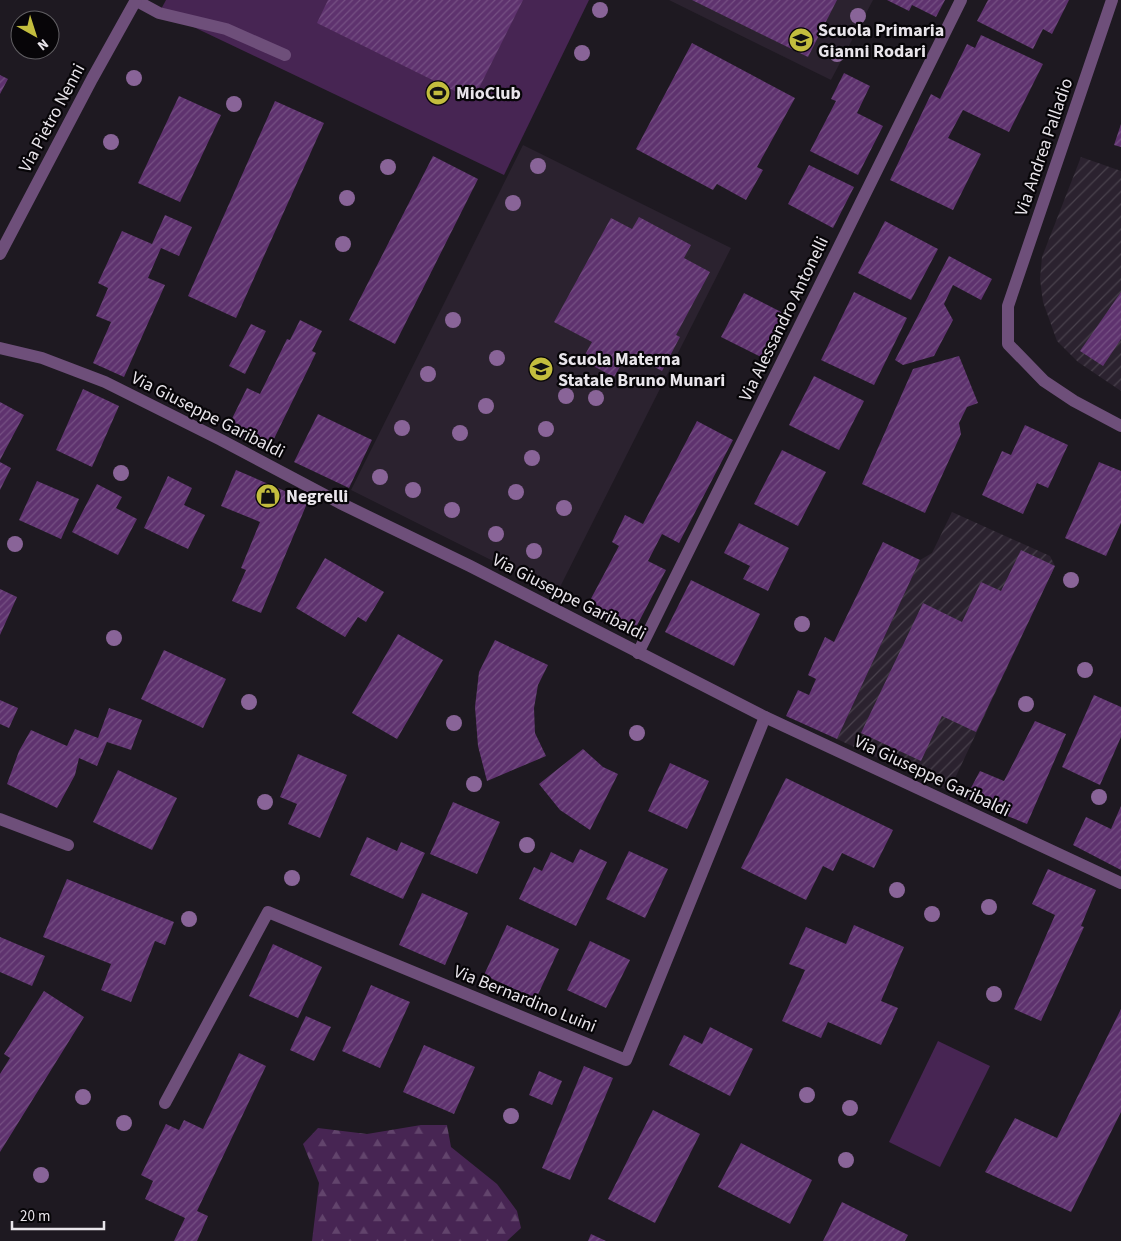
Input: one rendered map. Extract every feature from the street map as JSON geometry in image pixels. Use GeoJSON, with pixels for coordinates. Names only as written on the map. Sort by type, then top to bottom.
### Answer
{"type":"FeatureCollection","features":[{"type":"Feature","properties":{"kind":"street"},"geometry":{"type":"LineString","coordinates":[[136,0],[159,13],[226,30],[285,56]]}},
{"type":"Feature","properties":{"kind":"street","name":"Via Pietro Nenni"},"geometry":{"type":"LineString","coordinates":[[0,254],[136,0]]}},
{"type":"Feature","properties":{"kind":"street","name":"Via Alessandro Antonelli"},"geometry":{"type":"LineString","coordinates":[[638,653],[961,0]]}},
{"type":"Feature","properties":{"kind":"street","name":"Via Andrea Palladio"},"geometry":{"type":"LineString","coordinates":[[1112,0],[1008,306],[1008,344],[1044,382],[1074,401],[1121,426]]}},
{"type":"Feature","properties":{"kind":"street","name":"Via Giuseppe Garibaldi"},"geometry":{"type":"LineString","coordinates":[[0,348],[42,358],[105,382],[221,440],[340,503],[470,566],[765,717],[1121,883]]}},
{"type":"Feature","properties":{"kind":"street","name":"Via Bernardino Luini"},"geometry":{"type":"LineString","coordinates":[[165,1103],[268,912],[626,1060],[765,717]]}},
{"type":"Feature","properties":{"kind":"street"},"geometry":{"type":"LineString","coordinates":[[0,819],[68,845]]}},
{"type":"Feature","properties":{"kind":"shaded area","name":"Scuola Primaria Gianni Rodari"},"geometry":{"type":"Polygon","coordinates":[[[669,0],[873,0],[831,80],[669,0]]]}},
{"type":"Feature","properties":{"kind":"shaded area","name":"Scuola Materna Statale Bruno Munari"},"geometry":{"type":"Polygon","coordinates":[[[523,145],[731,248],[557,593],[351,490],[523,145]]]}},
{"type":"Feature","properties":{"kind":"shaded area"},"geometry":{"type":"Polygon","coordinates":[[[1081,157],[1121,171],[1121,391],[1078,362],[1057,341],[1043,302],[1040,279],[1042,257],[1081,157]]]}},
{"type":"Feature","properties":{"kind":"shaded area"},"geometry":{"type":"Polygon","coordinates":[[[952,512],[1050,556],[1055,566],[949,791],[837,739],[920,560],[932,553],[952,512]]]}},
{"type":"Feature","properties":{"kind":"green space","name":"MioClub"},"geometry":{"type":"Polygon","coordinates":[[[166,0],[589,0],[504,175],[160,11],[166,0]]]}},
{"type":"Feature","properties":{"kind":"green space"},"geometry":{"type":"Polygon","coordinates":[[[938,1041],[990,1066],[940,1167],[889,1142],[938,1041]]]}},
{"type":"Feature","properties":{"kind":"green space"},"geometry":{"type":"Polygon","coordinates":[[[421,1125],[447,1125],[451,1147],[497,1184],[517,1211],[521,1228],[507,1241],[312,1241],[319,1183],[303,1144],[318,1128],[367,1134],[421,1125]]]}},
{"type":"Feature","properties":{"kind":"building"},"geometry":{"type":"Polygon","coordinates":[[[328,0],[523,0],[473,100],[317,23],[328,0]]]}},
{"type":"Feature","properties":{"kind":"building"},"geometry":{"type":"Polygon","coordinates":[[[692,0],[837,0],[808,57],[692,0]]]}},
{"type":"Feature","properties":{"kind":"building"},"geometry":{"type":"Polygon","coordinates":[[[887,0],[945,0],[936,17],[912,5],[909,11],[887,0]]]}},
{"type":"Feature","properties":{"kind":"building"},"geometry":{"type":"Polygon","coordinates":[[[988,0],[1069,0],[1052,34],[1043,29],[1033,49],[977,21],[988,0]]]}},
{"type":"Feature","properties":{"kind":"building"},"geometry":{"type":"Polygon","coordinates":[[[981,35],[1043,64],[1009,132],[963,110],[948,138],[981,154],[953,210],[890,180],[931,94],[940,99],[967,44],[975,48],[981,35]]]}},
{"type":"Feature","properties":{"kind":"building"},"geometry":{"type":"Polygon","coordinates":[[[692,43],[795,98],[757,167],[763,170],[746,200],[717,184],[713,190],[636,149],[692,43]]]}},
{"type":"Feature","properties":{"kind":"building"},"geometry":{"type":"Polygon","coordinates":[[[844,73],[870,86],[857,113],[883,126],[858,175],[810,151],[836,101],[831,99],[844,73]]]}},
{"type":"Feature","properties":{"kind":"building"},"geometry":{"type":"Polygon","coordinates":[[[0,75],[8,79],[0,94],[0,75]]]}},
{"type":"Feature","properties":{"kind":"building"},"geometry":{"type":"Polygon","coordinates":[[[179,96],[221,115],[180,202],[138,183],[179,96]]]}},
{"type":"Feature","properties":{"kind":"building"},"geometry":{"type":"Polygon","coordinates":[[[275,101],[324,123],[236,318],[188,296],[275,101]]]}},
{"type":"Feature","properties":{"kind":"building"},"geometry":{"type":"Polygon","coordinates":[[[1121,124],[1121,147],[1114,145],[1121,124]]]}},
{"type":"Feature","properties":{"kind":"building"},"geometry":{"type":"Polygon","coordinates":[[[433,156],[478,179],[395,344],[349,320],[433,156]]]}},
{"type":"Feature","properties":{"kind":"building"},"geometry":{"type":"Polygon","coordinates":[[[809,165],[854,187],[833,228],[788,204],[809,165]]]}},
{"type":"Feature","properties":{"kind":"building"},"geometry":{"type":"Polygon","coordinates":[[[165,215],[192,227],[179,256],[161,248],[148,278],[165,285],[124,377],[93,363],[111,322],[96,316],[108,288],[98,283],[122,231],[152,244],[165,215]]]}},
{"type":"Feature","properties":{"kind":"building"},"geometry":{"type":"Polygon","coordinates":[[[639,217],[691,245],[684,258],[710,272],[676,335],[680,337],[662,371],[628,353],[614,377],[582,360],[592,342],[554,322],[611,218],[632,229],[639,217]]]}},
{"type":"Feature","properties":{"kind":"building"},"geometry":{"type":"Polygon","coordinates":[[[885,221],[938,249],[911,300],[858,273],[885,221]]]}},
{"type":"Feature","properties":{"kind":"building"},"geometry":{"type":"Polygon","coordinates":[[[949,256],[992,279],[981,300],[953,285],[944,304],[953,320],[934,356],[903,365],[895,360],[949,256]]]}},
{"type":"Feature","properties":{"kind":"building"},"geometry":{"type":"Polygon","coordinates":[[[854,292],[907,318],[874,385],[821,360],[854,292]]]}},
{"type":"Feature","properties":{"kind":"building"},"geometry":{"type":"Polygon","coordinates":[[[1121,292],[1121,339],[1103,366],[1080,351],[1121,292]]]}},
{"type":"Feature","properties":{"kind":"building"},"geometry":{"type":"Polygon","coordinates":[[[744,293],[791,317],[769,361],[721,337],[744,293]]]}},
{"type":"Feature","properties":{"kind":"building"},"geometry":{"type":"Polygon","coordinates":[[[300,320],[322,331],[312,351],[316,353],[268,451],[226,431],[247,388],[260,394],[287,339],[290,340],[300,320]]]}},
{"type":"Feature","properties":{"kind":"building"},"geometry":{"type":"Polygon","coordinates":[[[251,324],[266,331],[245,374],[229,366],[251,324]]]}},
{"type":"Feature","properties":{"kind":"building"},"geometry":{"type":"Polygon","coordinates":[[[959,356],[978,403],[967,407],[959,423],[961,434],[925,513],[862,484],[913,369],[959,356]]]}},
{"type":"Feature","properties":{"kind":"building"},"geometry":{"type":"Polygon","coordinates":[[[814,376],[864,401],[839,450],[789,425],[814,376]]]}},
{"type":"Feature","properties":{"kind":"building"},"geometry":{"type":"Polygon","coordinates":[[[83,389],[119,406],[92,467],[56,450],[83,389]]]}},
{"type":"Feature","properties":{"kind":"building"},"geometry":{"type":"Polygon","coordinates":[[[0,402],[24,415],[0,460],[0,402]]]}},
{"type":"Feature","properties":{"kind":"building"},"geometry":{"type":"Polygon","coordinates":[[[318,414],[372,440],[349,488],[294,462],[318,414]]]}},
{"type":"Feature","properties":{"kind":"building"},"geometry":{"type":"Polygon","coordinates":[[[697,421],[733,440],[679,543],[662,534],[648,561],[666,570],[633,633],[586,608],[619,546],[612,542],[625,515],[643,524],[697,421]]]}},
{"type":"Feature","properties":{"kind":"building"},"geometry":{"type":"Polygon","coordinates":[[[1025,425],[1068,445],[1048,488],[1037,483],[1023,514],[982,495],[1002,451],[1011,455],[1025,425]]]}},
{"type":"Feature","properties":{"kind":"building"},"geometry":{"type":"Polygon","coordinates":[[[782,450],[826,472],[798,526],[754,504],[782,450]]]}},
{"type":"Feature","properties":{"kind":"building"},"geometry":{"type":"Polygon","coordinates":[[[0,462],[11,468],[0,490],[0,462]]]}},
{"type":"Feature","properties":{"kind":"building"},"geometry":{"type":"Polygon","coordinates":[[[1099,462],[1121,471],[1121,523],[1106,556],[1065,538],[1099,462]]]}},
{"type":"Feature","properties":{"kind":"building"},"geometry":{"type":"Polygon","coordinates":[[[236,470],[308,501],[261,613],[232,601],[246,570],[241,568],[260,522],[221,506],[236,470]]]}},
{"type":"Feature","properties":{"kind":"building"},"geometry":{"type":"Polygon","coordinates":[[[168,476],[192,488],[184,505],[205,515],[188,549],[144,528],[168,476]]]}},
{"type":"Feature","properties":{"kind":"building"},"geometry":{"type":"Polygon","coordinates":[[[37,481],[79,499],[61,539],[19,520],[37,481]]]}},
{"type":"Feature","properties":{"kind":"building"},"geometry":{"type":"Polygon","coordinates":[[[97,484],[122,497],[116,508],[137,519],[118,555],[72,532],[97,484]]]}},
{"type":"Feature","properties":{"kind":"building"},"geometry":{"type":"Polygon","coordinates":[[[739,523],[789,548],[768,591],[743,579],[750,566],[724,553],[739,523]]]}},
{"type":"Feature","properties":{"kind":"building"},"geometry":{"type":"Polygon","coordinates":[[[883,542],[920,560],[837,739],[786,716],[798,690],[809,695],[816,679],[808,675],[825,637],[834,642],[883,542]]]}},
{"type":"Feature","properties":{"kind":"building"},"geometry":{"type":"Polygon","coordinates":[[[1021,550],[1055,566],[976,732],[942,716],[921,761],[861,733],[923,603],[962,622],[981,582],[1001,591],[1021,550]]]}},
{"type":"Feature","properties":{"kind":"building"},"geometry":{"type":"Polygon","coordinates":[[[325,558],[384,592],[366,622],[358,617],[345,637],[296,608],[325,558]]]}},
{"type":"Feature","properties":{"kind":"building"},"geometry":{"type":"Polygon","coordinates":[[[691,580],[760,614],[734,666],[665,632],[691,580]]]}},
{"type":"Feature","properties":{"kind":"building"},"geometry":{"type":"Polygon","coordinates":[[[0,589],[17,597],[0,635],[0,589]]]}},
{"type":"Feature","properties":{"kind":"building"},"geometry":{"type":"Polygon","coordinates":[[[398,634],[443,660],[397,739],[352,713],[398,634]]]}},
{"type":"Feature","properties":{"kind":"building"},"geometry":{"type":"Polygon","coordinates":[[[495,640],[548,665],[538,685],[534,708],[535,733],[546,756],[487,781],[478,746],[475,707],[479,672],[495,640]]]}},
{"type":"Feature","properties":{"kind":"building"},"geometry":{"type":"Polygon","coordinates":[[[164,650],[226,679],[203,728],[141,699],[164,650]]]}},
{"type":"Feature","properties":{"kind":"building"},"geometry":{"type":"Polygon","coordinates":[[[1094,695],[1121,707],[1121,737],[1100,785],[1062,767],[1094,695]]]}},
{"type":"Feature","properties":{"kind":"building"},"geometry":{"type":"Polygon","coordinates":[[[0,700],[18,708],[9,728],[0,724],[0,700]]]}},
{"type":"Feature","properties":{"kind":"building"},"geometry":{"type":"Polygon","coordinates":[[[109,708],[142,720],[131,750],[107,742],[97,766],[79,758],[75,775],[57,808],[7,784],[19,751],[31,730],[67,746],[75,729],[98,738],[109,708]]]}},
{"type":"Feature","properties":{"kind":"building"},"geometry":{"type":"Polygon","coordinates":[[[1035,721],[1066,734],[1027,824],[965,799],[980,771],[1004,781],[1035,721]]]}},
{"type":"Feature","properties":{"kind":"building"},"geometry":{"type":"Polygon","coordinates":[[[583,749],[603,767],[618,774],[590,830],[560,810],[539,784],[583,749]]]}},
{"type":"Feature","properties":{"kind":"building"},"geometry":{"type":"Polygon","coordinates":[[[298,754],[347,775],[320,838],[288,824],[297,804],[280,797],[298,754]]]}},
{"type":"Feature","properties":{"kind":"building"},"geometry":{"type":"Polygon","coordinates":[[[670,763],[709,781],[687,829],[648,811],[670,763]]]}},
{"type":"Feature","properties":{"kind":"building"},"geometry":{"type":"Polygon","coordinates":[[[118,770],[177,798],[152,850],[93,822],[118,770]]]}},
{"type":"Feature","properties":{"kind":"building"},"geometry":{"type":"Polygon","coordinates":[[[786,778],[893,830],[874,868],[842,853],[833,871],[823,866],[806,900],[741,868],[786,778]]]}},
{"type":"Feature","properties":{"kind":"building"},"geometry":{"type":"Polygon","coordinates":[[[453,802],[500,822],[477,874],[430,854],[453,802]]]}},
{"type":"Feature","properties":{"kind":"building"},"geometry":{"type":"Polygon","coordinates":[[[1121,806],[1121,870],[1073,845],[1086,817],[1111,829],[1121,806]]]}},
{"type":"Feature","properties":{"kind":"building"},"geometry":{"type":"Polygon","coordinates":[[[367,837],[397,851],[401,842],[425,853],[403,899],[350,875],[367,837]]]}},
{"type":"Feature","properties":{"kind":"building"},"geometry":{"type":"Polygon","coordinates":[[[580,849],[607,862],[576,926],[519,899],[534,867],[542,871],[551,852],[573,863],[580,849]]]}},
{"type":"Feature","properties":{"kind":"building"},"geometry":{"type":"Polygon","coordinates":[[[629,851],[668,869],[645,918],[606,899],[629,851]]]}},
{"type":"Feature","properties":{"kind":"building"},"geometry":{"type":"Polygon","coordinates":[[[1048,869],[1096,890],[1081,926],[1084,927],[1041,1021],[1014,1009],[1055,915],[1032,904],[1048,869]]]}},
{"type":"Feature","properties":{"kind":"building"},"geometry":{"type":"Polygon","coordinates":[[[67,879],[174,922],[165,945],[155,941],[131,1002],[101,990],[111,964],[43,937],[67,879]]]}},
{"type":"Feature","properties":{"kind":"building"},"geometry":{"type":"Polygon","coordinates":[[[422,893],[468,913],[445,965],[399,945],[422,893]]]}},
{"type":"Feature","properties":{"kind":"building"},"geometry":{"type":"Polygon","coordinates":[[[507,925],[559,949],[536,999],[484,975],[507,925]]]}},
{"type":"Feature","properties":{"kind":"building"},"geometry":{"type":"Polygon","coordinates":[[[854,925],[904,947],[881,1001],[898,1008],[881,1045],[828,1022],[821,1038],[782,1021],[805,970],[789,964],[806,927],[846,944],[854,925]]]}},
{"type":"Feature","properties":{"kind":"building"},"geometry":{"type":"Polygon","coordinates":[[[0,937],[45,956],[32,986],[0,972],[0,937]]]}},
{"type":"Feature","properties":{"kind":"building"},"geometry":{"type":"Polygon","coordinates":[[[590,941],[630,960],[606,1008],[567,990],[590,941]]]}},
{"type":"Feature","properties":{"kind":"building"},"geometry":{"type":"Polygon","coordinates":[[[273,944],[322,967],[298,1018],[249,996],[273,944]]]}},
{"type":"Feature","properties":{"kind":"building"},"geometry":{"type":"Polygon","coordinates":[[[371,985],[410,1002],[380,1068],[342,1051],[371,985]]]}},
{"type":"Feature","properties":{"kind":"building"},"geometry":{"type":"Polygon","coordinates":[[[44,991],[84,1017],[0,1152],[0,1074],[10,1058],[4,1054],[44,991]]]}},
{"type":"Feature","properties":{"kind":"building"},"geometry":{"type":"Polygon","coordinates":[[[1121,1009],[1121,1112],[1071,1212],[985,1172],[1015,1118],[1057,1138],[1121,1009]]]}},
{"type":"Feature","properties":{"kind":"building"},"geometry":{"type":"Polygon","coordinates":[[[306,1016],[331,1027],[314,1061],[290,1050],[306,1016]]]}},
{"type":"Feature","properties":{"kind":"building"},"geometry":{"type":"Polygon","coordinates":[[[710,1027],[753,1049],[730,1096],[669,1065],[684,1035],[702,1044],[710,1027]]]}},
{"type":"Feature","properties":{"kind":"building"},"geometry":{"type":"Polygon","coordinates":[[[424,1045],[475,1067],[454,1114],[403,1092],[424,1045]]]}},
{"type":"Feature","properties":{"kind":"building"},"geometry":{"type":"Polygon","coordinates":[[[239,1053],[266,1066],[197,1211],[208,1216],[197,1241],[174,1241],[185,1218],[145,1199],[153,1181],[141,1175],[166,1124],[179,1130],[184,1120],[203,1129],[239,1053]]]}},
{"type":"Feature","properties":{"kind":"building"},"geometry":{"type":"Polygon","coordinates":[[[584,1066],[613,1078],[570,1180],[542,1168],[584,1066]]]}},
{"type":"Feature","properties":{"kind":"building"},"geometry":{"type":"Polygon","coordinates":[[[539,1071],[562,1081],[552,1105],[529,1095],[539,1071]]]}},
{"type":"Feature","properties":{"kind":"building"},"geometry":{"type":"Polygon","coordinates":[[[653,1110],[700,1134],[655,1223],[608,1199],[653,1110]]]}},
{"type":"Feature","properties":{"kind":"building"},"geometry":{"type":"Polygon","coordinates":[[[741,1143],[812,1180],[790,1224],[718,1187],[741,1143]]]}},
{"type":"Feature","properties":{"kind":"building"},"geometry":{"type":"Polygon","coordinates":[[[842,1202],[908,1235],[905,1241],[823,1241],[842,1202]]]}},
{"type":"Feature","properties":{"kind":"building"},"geometry":{"type":"Polygon","coordinates":[[[591,1234],[606,1241],[588,1241],[591,1234]]]}},
{"type":"Feature","properties":{"kind":"place","name":"Scuola Primaria Gianni Rodari"},"geometry":{"type":"Point","coordinates":[801,40]}},
{"type":"Feature","properties":{"kind":"place","name":"MioClub"},"geometry":{"type":"Point","coordinates":[438,93]}},
{"type":"Feature","properties":{"kind":"place","name":"Scuola Materna Statale Bruno Munari"},"geometry":{"type":"Point","coordinates":[541,369]}},
{"type":"Feature","properties":{"kind":"place","name":"Negrelli"},"geometry":{"type":"Point","coordinates":[268,496]}}]}
